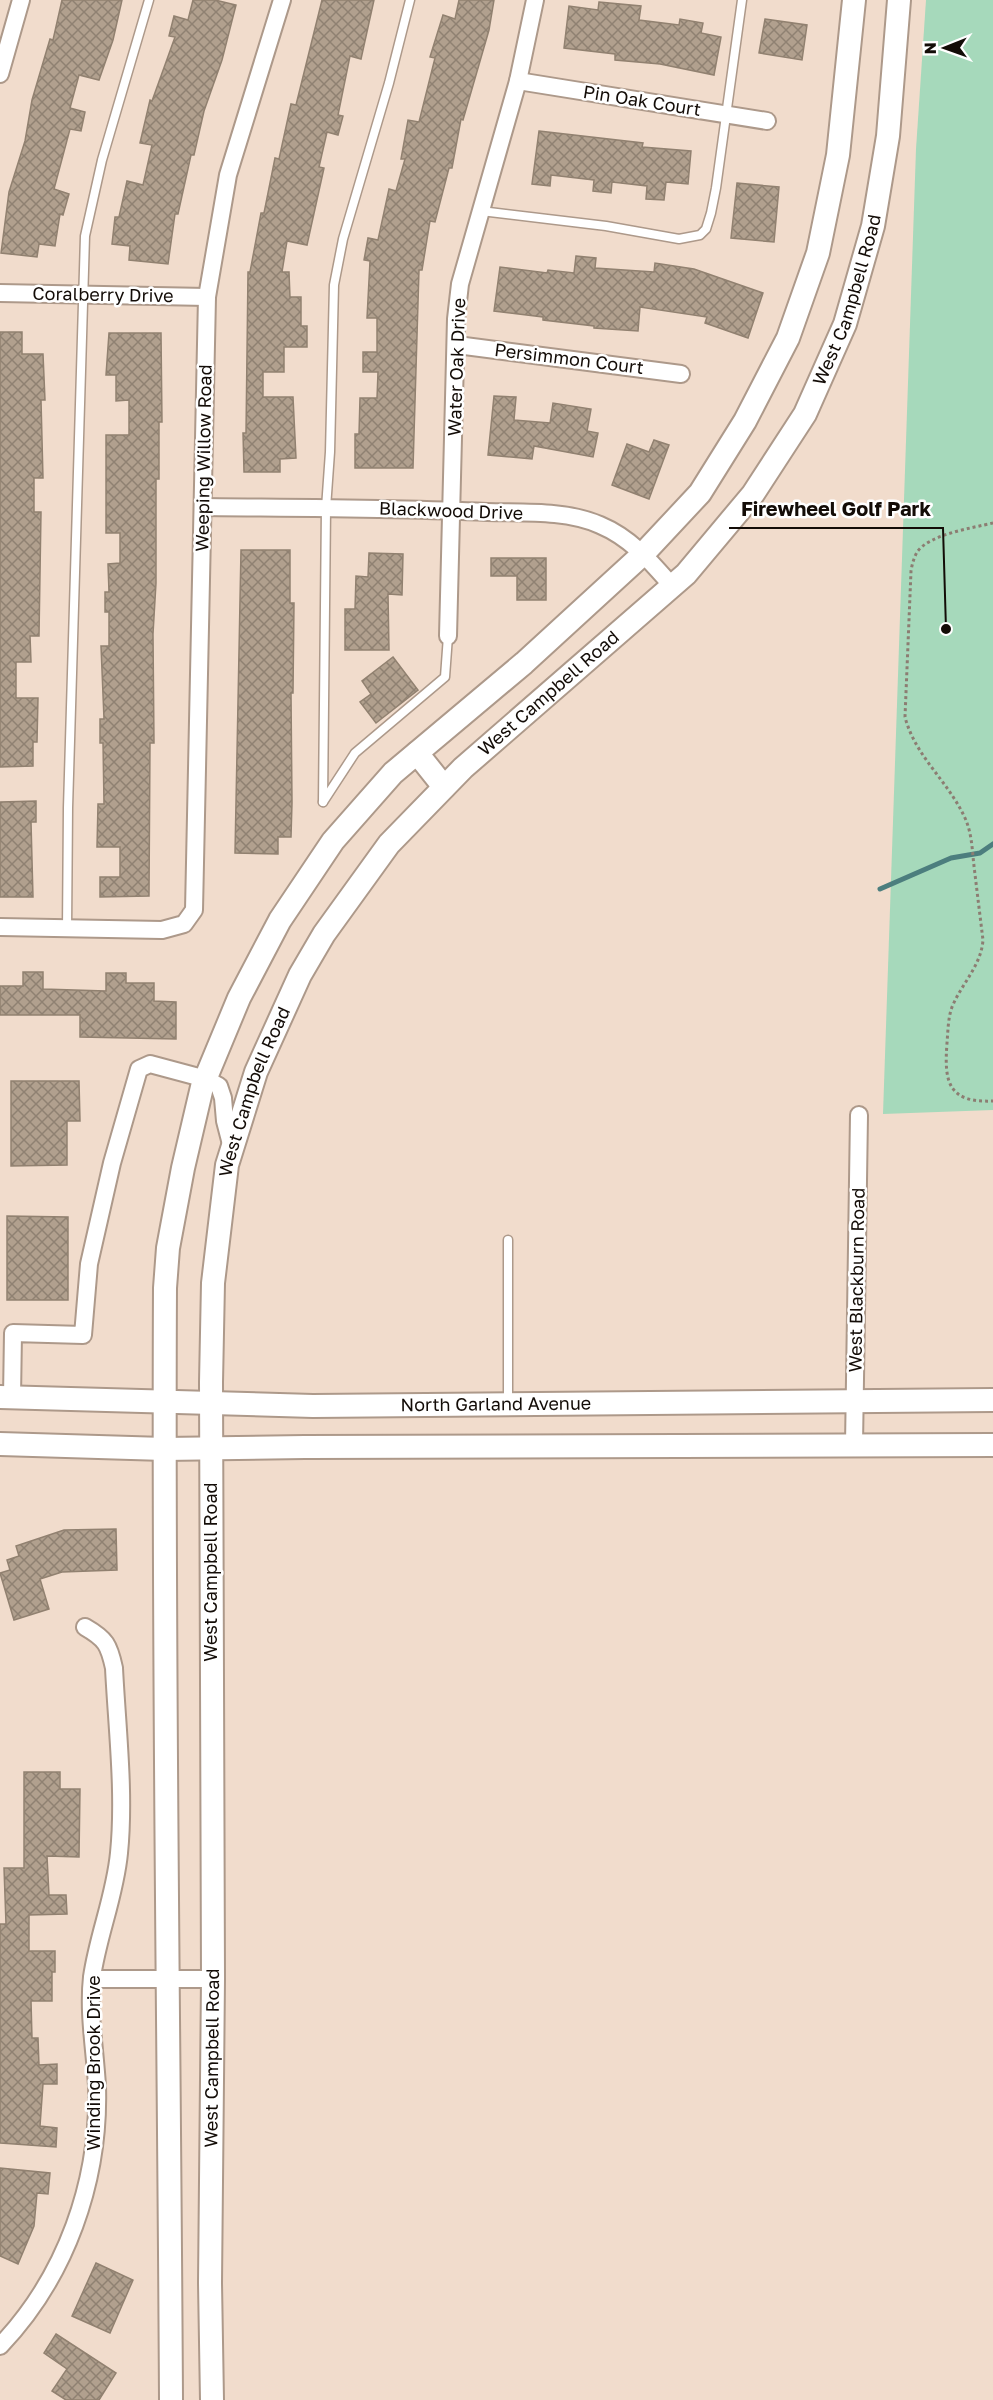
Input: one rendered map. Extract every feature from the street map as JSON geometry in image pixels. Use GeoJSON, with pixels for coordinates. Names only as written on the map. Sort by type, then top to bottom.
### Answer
{"type":"FeatureCollection","features":[{"type":"Feature","properties":{"kind":"main road"},"geometry":{"type":"LineString","coordinates":[[171,2400],[169,1980],[165,1782],[165,1288],[168,1248],[183,1168],[206,1079],[239,998],[280,920],[333,841],[393,773],[524,663],[643,554],[700,493],[745,421],[788,338],[818,253],[838,155],[854,0]]}},
{"type":"Feature","properties":{"kind":"main road","name":"West Campbell Road"},"geometry":{"type":"LineString","coordinates":[[212,2400],[210,2283],[213,1979],[211,1403],[213,1283],[220,1209],[232,1149],[256,1072],[300,975],[324,934],[389,844],[463,768],[686,574],[753,494],[805,414],[844,324],[873,226],[888,136],[899,0]]}},
{"type":"Feature","properties":{"kind":"main road"},"geometry":{"type":"LineString","coordinates":[[417,753],[444,787]]}},
{"type":"Feature","properties":{"kind":"main road","name":"North Garland Avenue"},"geometry":{"type":"LineString","coordinates":[[6,1397],[313,1406],[993,1400]]}},
{"type":"Feature","properties":{"kind":"main road"},"geometry":{"type":"LineString","coordinates":[[0,1444],[164,1449],[993,1445]]}},
{"type":"Feature","properties":{"kind":"street"},"geometry":{"type":"LineString","coordinates":[[0,74],[21,0]]}},
{"type":"Feature","properties":{"kind":"street","name":"Weeping Willow Road"},"geometry":{"type":"LineString","coordinates":[[67,929],[162,930],[184,924],[194,910],[207,297],[228,176],[282,0]]}},
{"type":"Feature","properties":{"kind":"street","name":"Water Oak Drive"},"geometry":{"type":"LineString","coordinates":[[448,636],[456,345],[460,284],[518,81],[535,0]]}},
{"type":"Feature","properties":{"kind":"street","name":"Pin Oak Court"},"geometry":{"type":"LineString","coordinates":[[518,81],[767,121]]}},
{"type":"Feature","properties":{"kind":"street","name":"Coralberry Drive"},"geometry":{"type":"LineString","coordinates":[[0,293],[207,297]]}},
{"type":"Feature","properties":{"kind":"street","name":"Persimmon Court"},"geometry":{"type":"LineString","coordinates":[[456,345],[681,374]]}},
{"type":"Feature","properties":{"kind":"street","name":"Blackwood Drive"},"geometry":{"type":"LineString","coordinates":[[204,507],[453,510],[566,516],[598,524],[622,535],[672,586]]}},
{"type":"Feature","properties":{"kind":"street"},"geometry":{"type":"LineString","coordinates":[[0,927],[67,929]]}},
{"type":"Feature","properties":{"kind":"street"},"geometry":{"type":"LineString","coordinates":[[6,1397],[12,1333],[82,1335],[89,1264],[112,1163],[139,1069],[150,1064],[206,1079],[219,1086],[232,1149]]}},
{"type":"Feature","properties":{"kind":"street","name":"West Blackburn Road"},"geometry":{"type":"LineString","coordinates":[[854,1445],[859,1115]]}},
{"type":"Feature","properties":{"kind":"street","name":"Winding Brook Drive"},"geometry":{"type":"LineString","coordinates":[[0,2346],[33,2306],[72,2234],[94,2156],[97,2115],[92,1979],[117,1873],[120,1824],[114,1668],[109,1645],[98,1634],[85,1627]]}},
{"type":"Feature","properties":{"kind":"street"},"geometry":{"type":"LineString","coordinates":[[92,1979],[213,1979]]}},
{"type":"Feature","properties":{"kind":"lane"},"geometry":{"type":"LineString","coordinates":[[67,929],[68,808],[85,236],[102,160],[149,0]]}},
{"type":"Feature","properties":{"kind":"lane"},"geometry":{"type":"LineString","coordinates":[[410,0],[389,83],[343,239],[334,285],[330,452],[326,507],[323,802],[355,753],[445,677],[448,636]]}},
{"type":"Feature","properties":{"kind":"lane"},"geometry":{"type":"LineString","coordinates":[[481,211],[606,226],[667,238],[679,239],[700,235],[706,229],[711,213],[742,0]]}},
{"type":"Feature","properties":{"kind":"lane"},"geometry":{"type":"LineString","coordinates":[[508,1240],[508,1404]]}},
{"type":"Feature","properties":{"kind":"path"},"geometry":{"type":"LineString","coordinates":[[993,523],[928,543],[916,554],[911,571],[904,717],[908,731],[922,756],[958,803],[966,819],[972,847],[982,953],[952,1007],[946,1064],[950,1085],[965,1100],[993,1101]]}},
{"type":"Feature","properties":{"kind":"green space"},"geometry":{"type":"Polygon","coordinates":[[[926,0],[993,0],[993,1110],[883,1114],[916,149],[926,0]]]}},
{"type":"Feature","properties":{"kind":"building"},"geometry":{"type":"Polygon","coordinates":[[[62,0],[122,0],[113,40],[99,80],[79,75],[70,108],[85,112],[81,131],[70,129],[54,189],[69,194],[63,215],[60,214],[55,246],[39,244],[37,257],[1,253],[9,192],[25,141],[32,100],[50,39],[53,40],[62,0]]]}},
{"type":"Feature","properties":{"kind":"building"},"geometry":{"type":"Polygon","coordinates":[[[193,0],[215,0],[236,5],[222,60],[204,111],[194,155],[191,155],[178,214],[175,214],[168,264],[129,260],[130,246],[112,244],[115,217],[119,217],[127,181],[143,185],[152,145],[140,143],[150,100],[152,101],[175,37],[169,36],[174,16],[188,20],[193,0]]]}},
{"type":"Feature","properties":{"kind":"building"},"geometry":{"type":"Polygon","coordinates":[[[322,0],[374,0],[361,59],[350,56],[338,115],[343,116],[338,135],[327,132],[319,167],[324,168],[307,245],[287,241],[282,272],[289,272],[290,297],[301,297],[301,326],[307,326],[307,347],[284,347],[284,372],[263,372],[263,397],[293,397],[296,458],[280,459],[280,472],[244,472],[248,272],[250,272],[261,213],[264,213],[275,158],[279,159],[291,104],[296,105],[322,0]]]}},
{"type":"Feature","properties":{"kind":"building"},"geometry":{"type":"Polygon","coordinates":[[[459,0],[494,0],[489,30],[463,120],[461,119],[452,168],[449,168],[435,222],[430,221],[422,270],[419,270],[413,468],[355,468],[355,434],[359,434],[360,398],[377,398],[378,372],[363,372],[363,352],[377,352],[377,318],[367,318],[370,261],[364,260],[368,238],[378,240],[389,189],[396,191],[405,159],[401,159],[408,120],[419,122],[435,58],[430,57],[443,15],[455,19],[459,0]]]}},
{"type":"Feature","properties":{"kind":"building"},"geometry":{"type":"Polygon","coordinates":[[[599,2],[641,6],[639,20],[679,25],[680,19],[703,23],[701,33],[721,37],[714,75],[660,64],[615,60],[615,54],[564,48],[569,6],[598,10],[599,2]]]}},
{"type":"Feature","properties":{"kind":"building"},"geometry":{"type":"Polygon","coordinates":[[[765,19],[807,25],[802,60],[759,53],[765,19]]]}},
{"type":"Feature","properties":{"kind":"building"},"geometry":{"type":"Polygon","coordinates":[[[539,131],[643,143],[642,147],[691,151],[688,184],[666,182],[664,200],[646,199],[647,186],[612,182],[611,193],[593,191],[594,180],[551,175],[550,186],[532,184],[539,131]]]}},
{"type":"Feature","properties":{"kind":"building"},"geometry":{"type":"Polygon","coordinates":[[[737,183],[779,187],[774,242],[731,238],[737,183]]]}},
{"type":"Feature","properties":{"kind":"building"},"geometry":{"type":"Polygon","coordinates":[[[576,256],[596,258],[595,268],[654,272],[655,263],[694,269],[763,293],[748,338],[705,323],[707,317],[640,307],[638,331],[594,328],[594,326],[543,320],[543,317],[494,311],[500,267],[547,273],[548,270],[574,273],[576,256]]]}},
{"type":"Feature","properties":{"kind":"building"},"geometry":{"type":"Polygon","coordinates":[[[0,332],[22,332],[22,354],[43,354],[45,400],[41,400],[43,478],[34,478],[34,512],[41,512],[39,636],[30,636],[31,662],[16,662],[16,698],[38,698],[37,742],[33,742],[33,766],[0,767],[0,332]]]}},
{"type":"Feature","properties":{"kind":"building"},"geometry":{"type":"Polygon","coordinates":[[[109,333],[161,333],[162,422],[159,422],[159,479],[156,479],[156,583],[153,634],[154,743],[150,743],[149,896],[100,897],[100,877],[120,877],[120,847],[97,847],[98,804],[104,804],[103,743],[100,743],[100,719],[104,719],[101,646],[109,646],[109,612],[105,612],[105,592],[109,592],[108,564],[120,563],[120,533],[106,533],[106,435],[129,435],[129,400],[116,401],[116,375],[106,375],[109,333]]]}},
{"type":"Feature","properties":{"kind":"building"},"geometry":{"type":"Polygon","coordinates":[[[494,396],[516,397],[514,420],[550,423],[553,403],[591,409],[587,431],[598,433],[593,457],[534,446],[532,459],[488,455],[494,396]]]}},
{"type":"Feature","properties":{"kind":"building"},"geometry":{"type":"Polygon","coordinates":[[[654,440],[669,445],[649,499],[612,485],[627,444],[649,452],[654,440]]]}},
{"type":"Feature","properties":{"kind":"building"},"geometry":{"type":"Polygon","coordinates":[[[241,550],[290,550],[290,603],[294,603],[293,693],[291,693],[291,837],[278,837],[278,854],[235,853],[241,550]]]}},
{"type":"Feature","properties":{"kind":"building"},"geometry":{"type":"Polygon","coordinates":[[[369,553],[403,554],[402,595],[388,594],[389,650],[345,650],[345,609],[355,609],[356,576],[368,577],[369,553]]]}},
{"type":"Feature","properties":{"kind":"building"},"geometry":{"type":"Polygon","coordinates":[[[491,558],[546,558],[546,600],[517,600],[517,576],[491,576],[491,558]]]}},
{"type":"Feature","properties":{"kind":"building"},"geometry":{"type":"Polygon","coordinates":[[[393,657],[418,690],[376,723],[360,702],[371,694],[362,681],[393,657]]]}},
{"type":"Feature","properties":{"kind":"building"},"geometry":{"type":"Polygon","coordinates":[[[36,801],[36,822],[31,822],[33,897],[0,897],[0,802],[36,801]]]}},
{"type":"Feature","properties":{"kind":"building"},"geometry":{"type":"Polygon","coordinates":[[[23,972],[43,972],[43,989],[106,991],[106,973],[126,973],[126,983],[154,983],[154,1001],[176,1002],[176,1039],[80,1037],[80,1015],[0,1015],[0,986],[23,986],[23,972]]]}},
{"type":"Feature","properties":{"kind":"building"},"geometry":{"type":"Polygon","coordinates":[[[11,1081],[79,1081],[80,1121],[67,1121],[67,1165],[11,1166],[11,1081]]]}},
{"type":"Feature","properties":{"kind":"building"},"geometry":{"type":"Polygon","coordinates":[[[7,1216],[68,1217],[68,1300],[7,1300],[7,1216]]]}},
{"type":"Feature","properties":{"kind":"building"},"geometry":{"type":"Polygon","coordinates":[[[116,1529],[117,1570],[62,1572],[40,1579],[49,1609],[14,1620],[0,1573],[10,1570],[7,1560],[19,1556],[16,1546],[64,1530],[116,1529]]]}},
{"type":"Feature","properties":{"kind":"building"},"geometry":{"type":"Polygon","coordinates":[[[24,1772],[60,1772],[60,1789],[80,1789],[79,1857],[47,1856],[49,1895],[66,1895],[67,1914],[29,1915],[29,1951],[55,1951],[52,2001],[31,2001],[32,2038],[38,2038],[39,2065],[57,2064],[57,2084],[43,2084],[40,2126],[57,2128],[56,2147],[0,2143],[0,1924],[6,1924],[4,1868],[24,1868],[24,1772]]]}},
{"type":"Feature","properties":{"kind":"building"},"geometry":{"type":"Polygon","coordinates":[[[0,2168],[50,2173],[48,2194],[37,2193],[34,2226],[18,2264],[0,2256],[0,2168]]]}},
{"type":"Feature","properties":{"kind":"building"},"geometry":{"type":"Polygon","coordinates":[[[96,2263],[133,2280],[110,2333],[72,2316],[96,2263]]]}},
{"type":"Feature","properties":{"kind":"building"},"geometry":{"type":"Polygon","coordinates":[[[56,2334],[116,2373],[99,2400],[66,2400],[52,2391],[67,2369],[44,2353],[56,2334]]]}},
{"type":"Feature","properties":{"kind":"waterway"},"geometry":{"type":"LineString","coordinates":[[880,889],[951,858],[980,853],[993,844]]}},
{"type":"Feature","properties":{"kind":"place","name":"Firewheel Golf Park"},"geometry":{"type":"Point","coordinates":[946,629]}}]}
